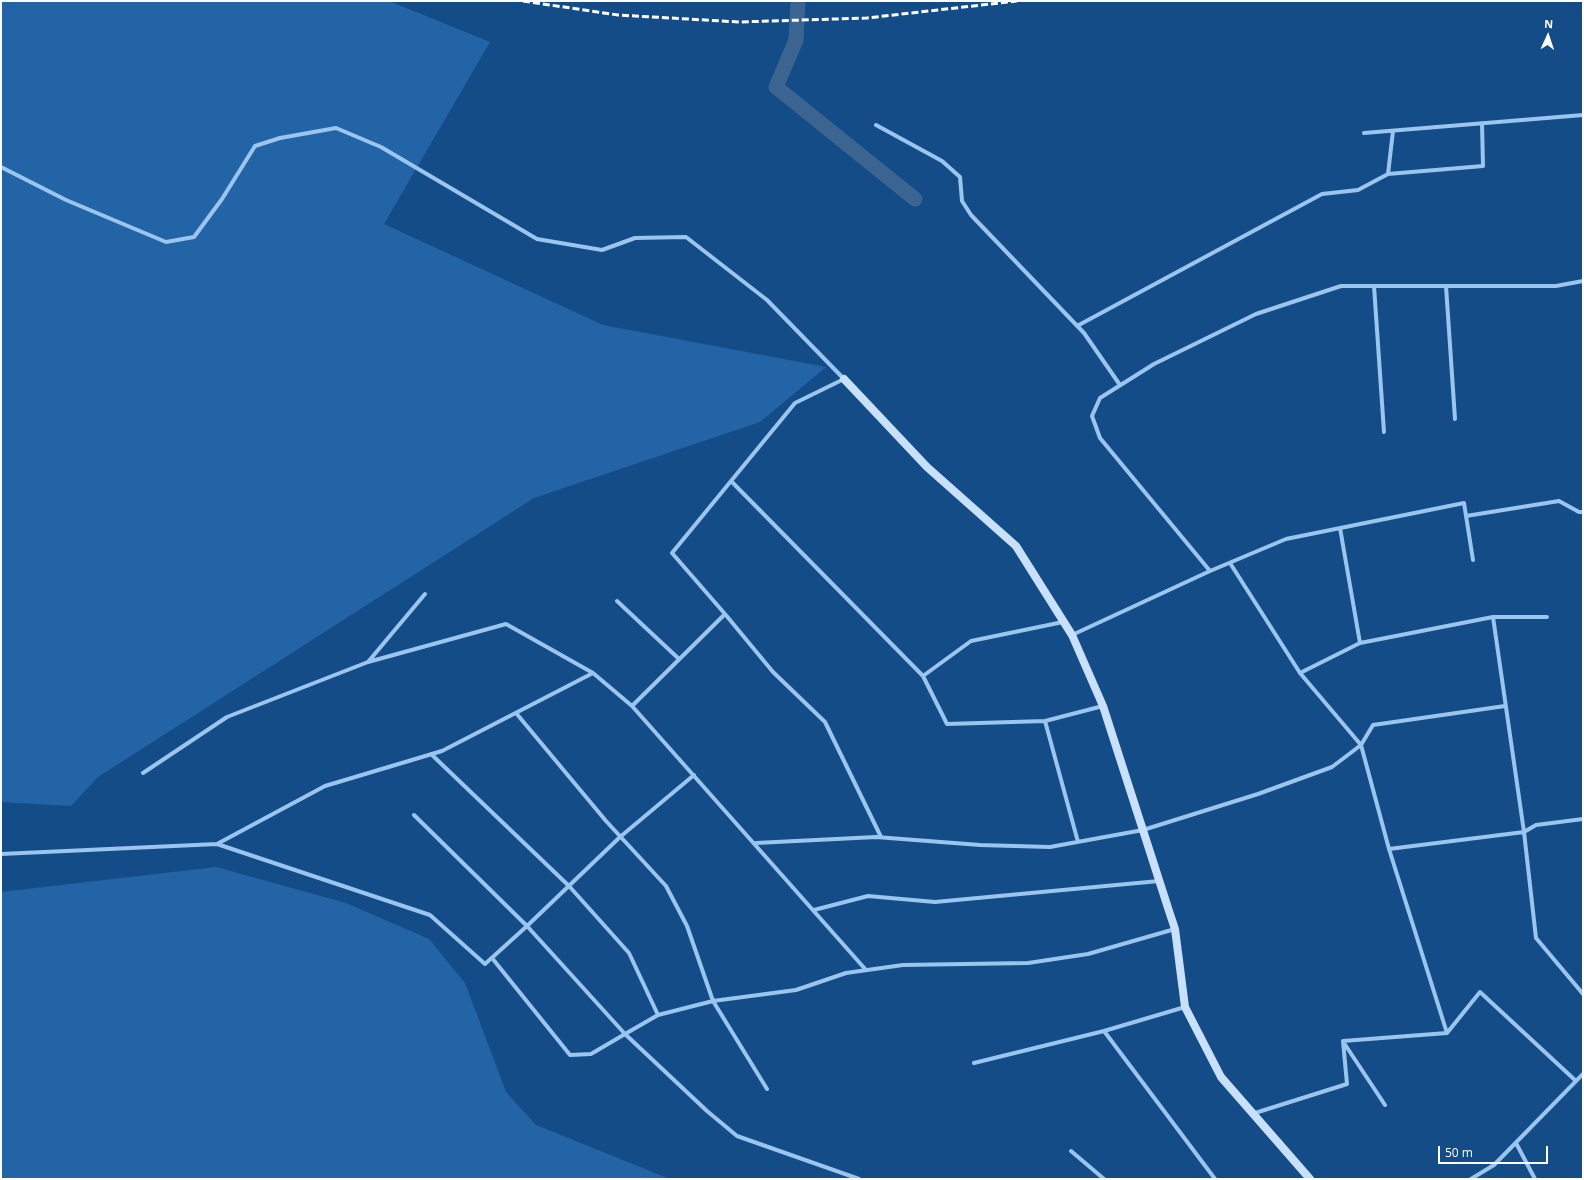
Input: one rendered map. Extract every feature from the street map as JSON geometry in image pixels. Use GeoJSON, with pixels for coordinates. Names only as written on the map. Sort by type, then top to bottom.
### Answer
{"type":"FeatureCollection","features":[{"type":"Feature","properties":{"kind":"street"},"geometry":{"type":"LineString","coordinates":[[1364,133],[1583,115]]}},
{"type":"Feature","properties":{"kind":"street"},"geometry":{"type":"LineString","coordinates":[[1077,326],[1322,194],[1358,190],[1388,174],[1483,166],[1482,123]]}},
{"type":"Feature","properties":{"kind":"street"},"geometry":{"type":"LineString","coordinates":[[876,125],[952,168],[960,177],[962,201],[971,215],[1077,326],[1120,385]]}},
{"type":"Feature","properties":{"kind":"street"},"geometry":{"type":"LineString","coordinates":[[1,167],[66,200],[166,242],[194,237],[222,199],[255,146],[280,138],[336,128],[381,147],[537,239],[602,250],[635,238],[686,238],[767,300],[927,466],[1016,546],[1072,635],[1104,706],[1174,929],[1185,1007],[1221,1076],[1255,1113],[1310,1179]]}},
{"type":"Feature","properties":{"kind":"street"},"geometry":{"type":"LineString","coordinates":[[1388,174],[1393,131]]}},
{"type":"Feature","properties":{"kind":"street"},"geometry":{"type":"LineString","coordinates":[[1210,571],[1100,438],[1092,416],[1100,398],[1154,364],[1256,314],[1341,286],[1556,286],[1583,281]]}},
{"type":"Feature","properties":{"kind":"street"},"geometry":{"type":"LineString","coordinates":[[1374,286],[1384,432]]}},
{"type":"Feature","properties":{"kind":"street"},"geometry":{"type":"LineString","coordinates":[[1446,286],[1455,419]]}},
{"type":"Feature","properties":{"kind":"street"},"geometry":{"type":"LineString","coordinates":[[844,379],[794,403],[672,553],[773,672],[825,722],[882,837]]}},
{"type":"Feature","properties":{"kind":"street"},"geometry":{"type":"LineString","coordinates":[[731,481],[923,676],[947,724],[1045,721],[1104,706]]}},
{"type":"Feature","properties":{"kind":"street"},"geometry":{"type":"LineString","coordinates":[[1466,516],[1559,501],[1580,512],[1583,512]]}},
{"type":"Feature","properties":{"kind":"street"},"geometry":{"type":"LineString","coordinates":[[1072,635],[1210,571],[1286,539],[1464,503],[1474,560]]}},
{"type":"Feature","properties":{"kind":"street"},"geometry":{"type":"LineString","coordinates":[[1340,528],[1360,643]]}},
{"type":"Feature","properties":{"kind":"street"},"geometry":{"type":"LineString","coordinates":[[1230,563],[1300,673],[1361,744],[1389,849],[1448,1033]]}},
{"type":"Feature","properties":{"kind":"street"},"geometry":{"type":"LineString","coordinates":[[368,662],[425,594]]}},
{"type":"Feature","properties":{"kind":"street"},"geometry":{"type":"LineString","coordinates":[[617,602],[679,659]]}},
{"type":"Feature","properties":{"kind":"street"},"geometry":{"type":"LineString","coordinates":[[632,706],[724,614]]}},
{"type":"Feature","properties":{"kind":"street"},"geometry":{"type":"LineString","coordinates":[[1300,673],[1360,643],[1493,617],[1547,617]]}},
{"type":"Feature","properties":{"kind":"street"},"geometry":{"type":"LineString","coordinates":[[1493,617],[1524,832],[1536,938],[1583,994]]}},
{"type":"Feature","properties":{"kind":"street"},"geometry":{"type":"LineString","coordinates":[[923,676],[971,641],[1063,622]]}},
{"type":"Feature","properties":{"kind":"street"},"geometry":{"type":"LineString","coordinates":[[142,773],[227,717],[368,662],[506,624],[593,673],[632,706],[756,843],[866,970]]}},
{"type":"Feature","properties":{"kind":"street"},"geometry":{"type":"LineString","coordinates":[[217,844],[325,786],[442,751],[593,673]]}},
{"type":"Feature","properties":{"kind":"street"},"geometry":{"type":"LineString","coordinates":[[756,843],[882,837],[980,845],[1050,847],[1078,842],[1143,830],[1258,794],[1332,767],[1361,744],[1373,725],[1505,706]]}},
{"type":"Feature","properties":{"kind":"street"},"geometry":{"type":"LineString","coordinates":[[516,713],[620,837],[666,886],[687,926],[713,1001],[767,1089]]}},
{"type":"Feature","properties":{"kind":"street"},"geometry":{"type":"LineString","coordinates":[[1045,721],[1078,842]]}},
{"type":"Feature","properties":{"kind":"street"},"geometry":{"type":"LineString","coordinates":[[431,754],[569,886],[629,952],[658,1015]]}},
{"type":"Feature","properties":{"kind":"street"},"geometry":{"type":"LineString","coordinates":[[1,854],[217,844],[430,915],[485,964],[620,837],[694,775]]}},
{"type":"Feature","properties":{"kind":"street"},"geometry":{"type":"LineString","coordinates":[[414,815],[527,926],[625,1034],[707,1111],[737,1136],[858,1179]]}},
{"type":"Feature","properties":{"kind":"street"},"geometry":{"type":"LineString","coordinates":[[1389,849],[1524,832],[1536,825],[1583,819]]}},
{"type":"Feature","properties":{"kind":"street"},"geometry":{"type":"LineString","coordinates":[[814,910],[868,896],[935,902],[1159,881]]}},
{"type":"Feature","properties":{"kind":"street"},"geometry":{"type":"LineString","coordinates":[[492,958],[570,1055],[591,1054],[658,1015],[713,1001],[796,990],[846,973],[903,965],[1028,964],[1088,954],[1174,929]]}},
{"type":"Feature","properties":{"kind":"street"},"geometry":{"type":"LineString","coordinates":[[1343,1041],[1448,1033],[1480,992],[1576,1081]]}},
{"type":"Feature","properties":{"kind":"street"},"geometry":{"type":"LineString","coordinates":[[974,1063],[1104,1031],[1185,1007]]}},
{"type":"Feature","properties":{"kind":"street"},"geometry":{"type":"LineString","coordinates":[[1104,1031],[1215,1179]]}},
{"type":"Feature","properties":{"kind":"street"},"geometry":{"type":"LineString","coordinates":[[1255,1113],[1347,1084],[1343,1041]]}},
{"type":"Feature","properties":{"kind":"street"},"geometry":{"type":"LineString","coordinates":[[1343,1041],[1385,1105]]}},
{"type":"Feature","properties":{"kind":"street"},"geometry":{"type":"LineString","coordinates":[[1470,1179],[1494,1165],[1583,1074]]}},
{"type":"Feature","properties":{"kind":"street"},"geometry":{"type":"LineString","coordinates":[[1516,1143],[1534,1179]]}},
{"type":"Feature","properties":{"kind":"street"},"geometry":{"type":"LineString","coordinates":[[1070,1151],[1104,1179]]}},
{"type":"Feature","properties":{"kind":"shaded area"},"geometry":{"type":"Polygon","coordinates":[[[1,1],[389,1],[490,42],[384,224],[603,325],[826,367],[760,422],[534,498],[98,777],[71,806],[1,802],[1,1]]]}},
{"type":"Feature","properties":{"kind":"shaded area"},"geometry":{"type":"Polygon","coordinates":[[[216,867],[346,903],[429,939],[465,983],[506,1092],[536,1125],[670,1179],[1,1179],[1,892],[216,867]]]}},
{"type":"Feature","properties":{"kind":"waterway"},"geometry":{"type":"LineString","coordinates":[[798,1],[796,40],[776,87],[915,199]]}},
{"type":"Feature","properties":{"kind":"railway"},"geometry":{"type":"LineString","coordinates":[[523,1],[618,15],[739,22],[867,18],[1017,1]]}}]}
